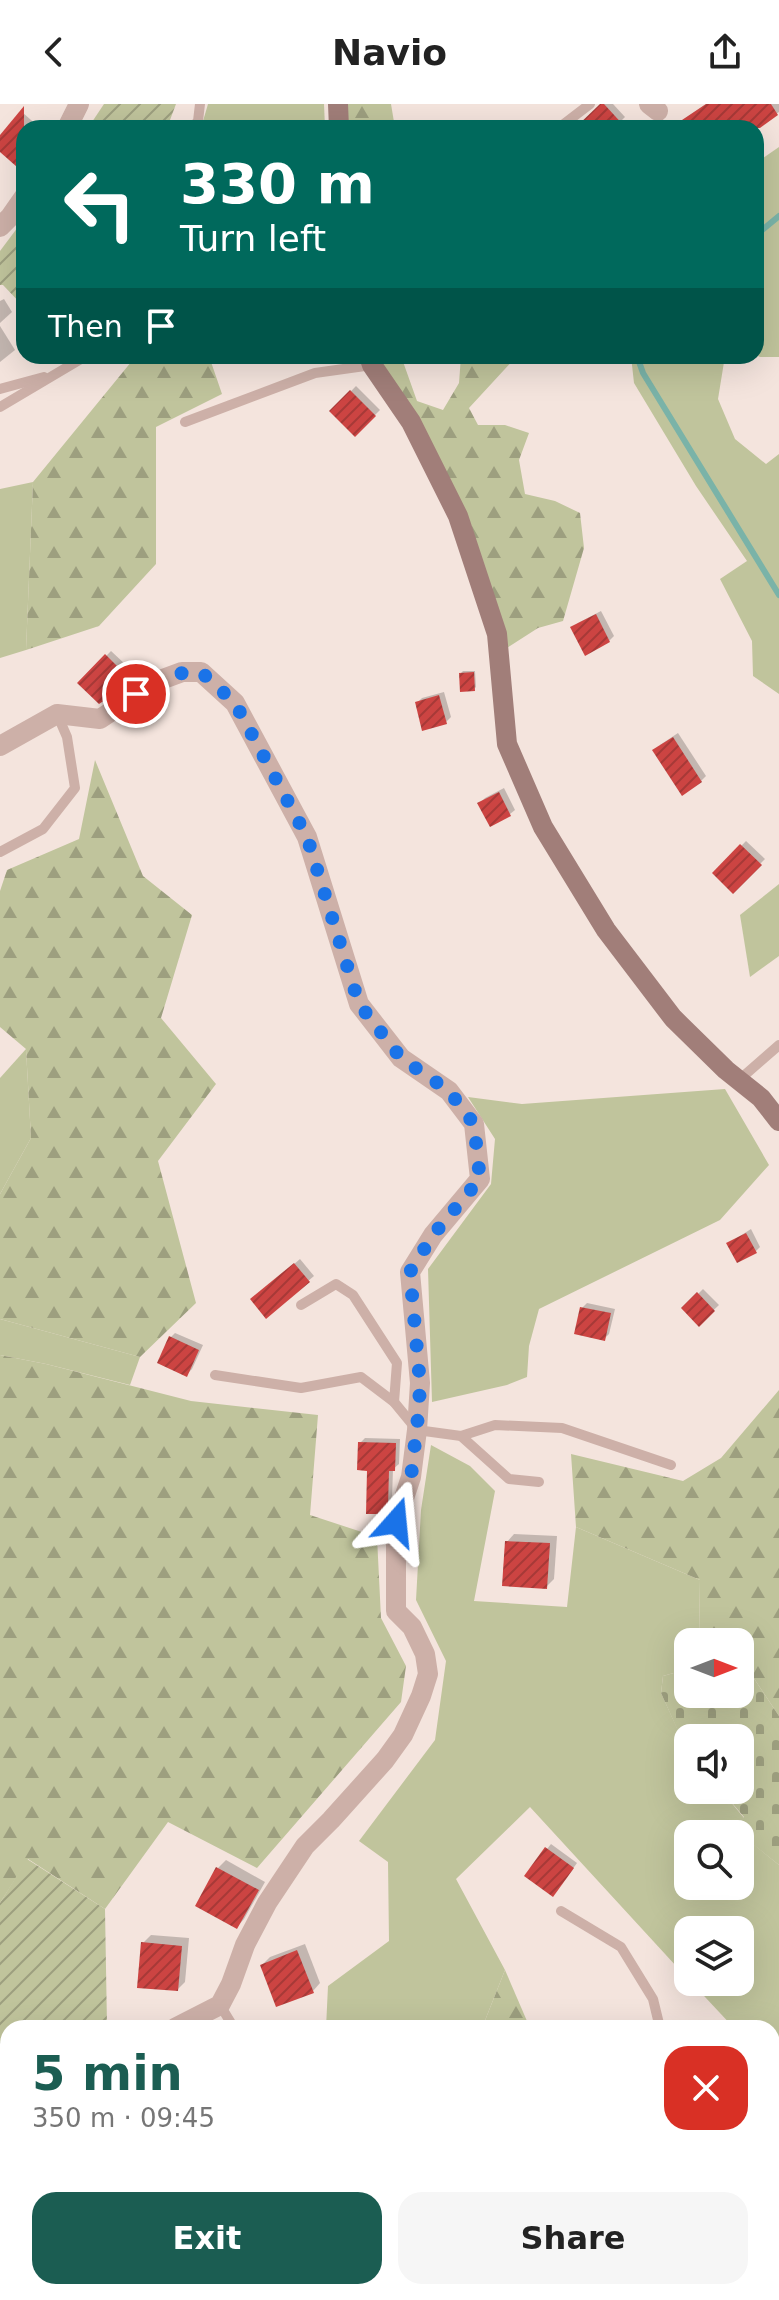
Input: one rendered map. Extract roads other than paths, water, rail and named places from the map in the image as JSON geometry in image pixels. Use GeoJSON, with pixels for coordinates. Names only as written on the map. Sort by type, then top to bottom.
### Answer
{"type":"FeatureCollection","features":[{"type":"Feature","properties":{"kind":"street"},"geometry":{"type":"LineString","coordinates":[[0,227],[16,208]]}},
{"type":"Feature","properties":{"kind":"street"},"geometry":{"type":"LineString","coordinates":[[374,364],[411,422],[458,516],[497,634],[507,744],[543,827],[606,930],[673,1018],[761,1098],[779,1121]]}},
{"type":"Feature","properties":{"kind":"street"},"geometry":{"type":"LineString","coordinates":[[0,746],[57,714],[100,719],[155,682],[182,672],[201,672],[235,703],[307,837],[359,1004],[401,1058],[449,1091],[474,1124],[480,1179],[433,1235],[410,1272],[420,1383],[411,1477],[396,1522],[396,1611],[412,1627],[425,1654],[428,1674],[403,1735],[385,1760],[305,1846],[267,1903],[245,1945],[220,2005],[191,2020]]}},
{"type":"Feature","properties":{"kind":"lane"},"geometry":{"type":"LineString","coordinates":[[569,120],[590,104]]}},
{"type":"Feature","properties":{"kind":"lane"},"geometry":{"type":"LineString","coordinates":[[0,407],[73,364]]}},
{"type":"Feature","properties":{"kind":"lane"},"geometry":{"type":"LineString","coordinates":[[185,422],[315,373],[354,364]]}},
{"type":"Feature","properties":{"kind":"lane"},"geometry":{"type":"LineString","coordinates":[[0,389],[57,374]]}},
{"type":"Feature","properties":{"kind":"lane"},"geometry":{"type":"LineString","coordinates":[[0,852],[43,829],[75,788],[67,737],[57,714]]}},
{"type":"Feature","properties":{"kind":"lane"},"geometry":{"type":"LineString","coordinates":[[739,1080],[779,1045]]}},
{"type":"Feature","properties":{"kind":"lane"},"geometry":{"type":"LineString","coordinates":[[301,1305],[336,1284],[353,1295],[397,1363],[394,1402]]}},
{"type":"Feature","properties":{"kind":"lane"},"geometry":{"type":"LineString","coordinates":[[215,1375],[301,1388],[361,1377],[394,1402],[417,1430],[461,1436],[495,1425],[562,1428],[671,1465]]}},
{"type":"Feature","properties":{"kind":"lane"},"geometry":{"type":"LineString","coordinates":[[461,1436],[509,1479],[539,1482]]}},
{"type":"Feature","properties":{"kind":"lane"},"geometry":{"type":"LineString","coordinates":[[561,1911],[621,1947],[653,1999],[658,2020]]}},
{"type":"Feature","properties":{"kind":"lane"},"geometry":{"type":"LineString","coordinates":[[220,2005],[229,2020]]}},
{"type":"Feature","properties":{"kind":"waterway"},"geometry":{"type":"LineString","coordinates":[[764,228],[779,216]]}},
{"type":"Feature","properties":{"kind":"waterway"},"geometry":{"type":"LineString","coordinates":[[640,364],[779,595]]}}]}
